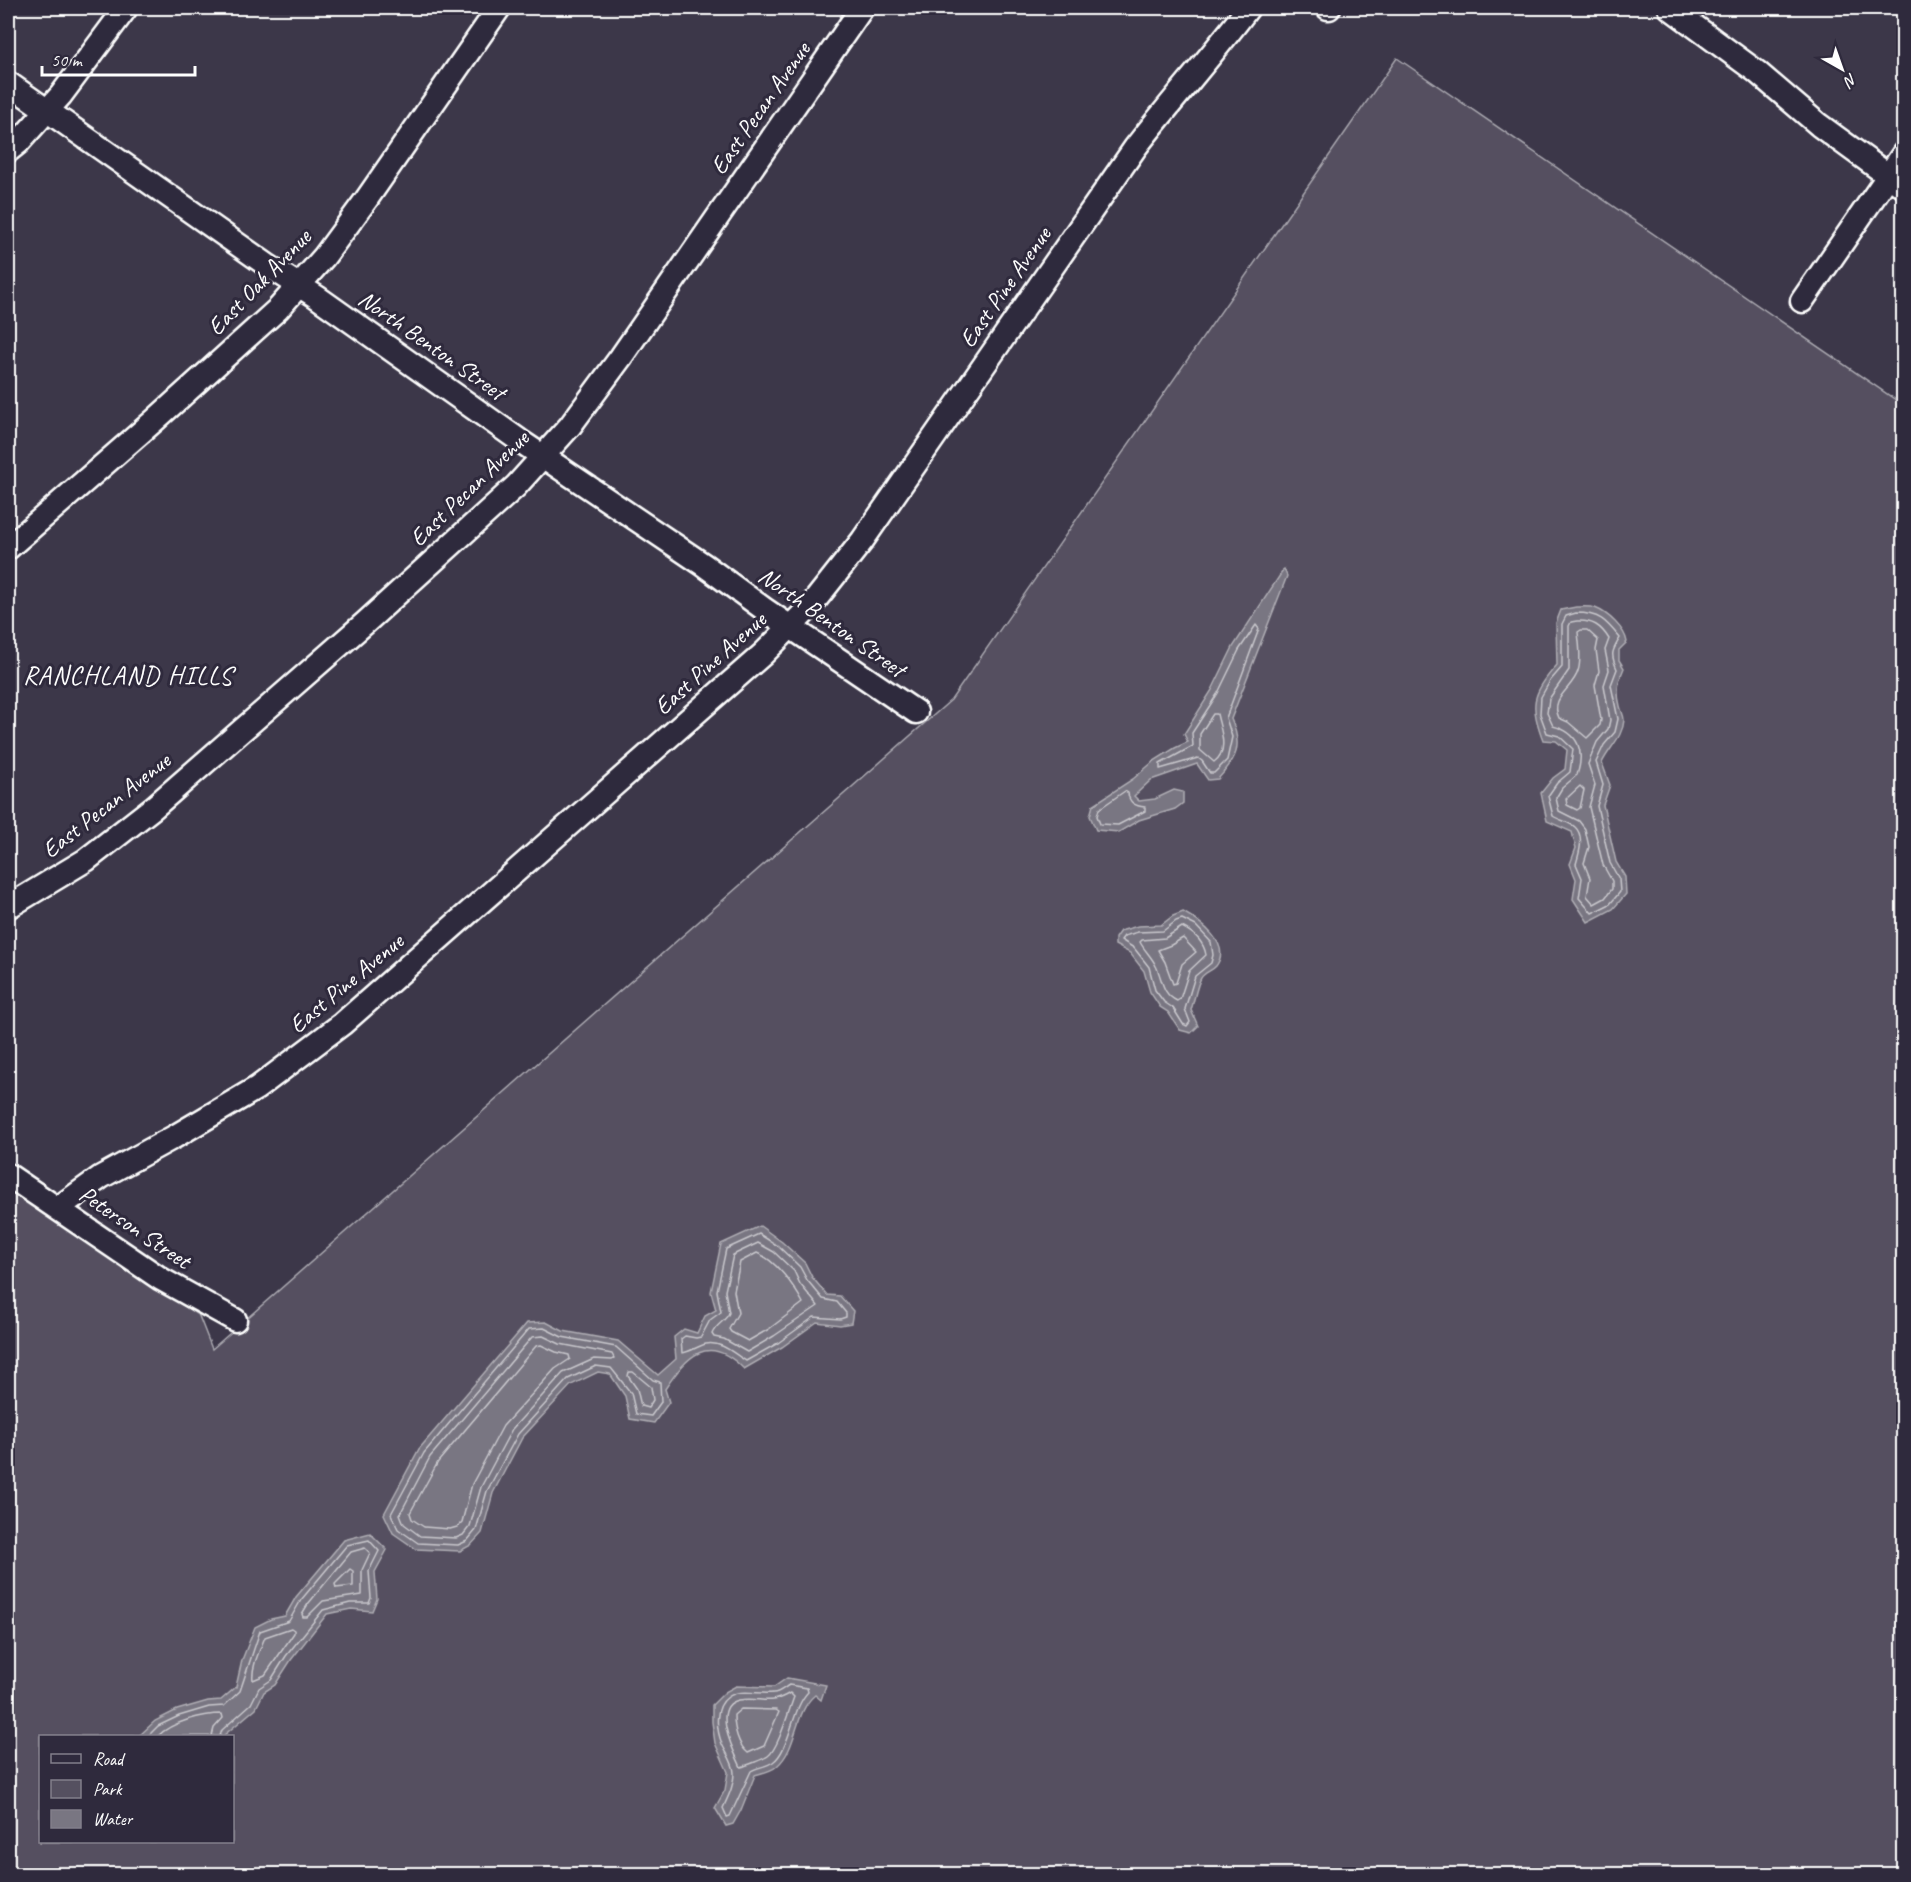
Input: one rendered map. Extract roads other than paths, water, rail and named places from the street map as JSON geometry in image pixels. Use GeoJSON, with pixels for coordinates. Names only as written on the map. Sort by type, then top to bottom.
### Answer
{"type":"FeatureCollection","features":[{"type":"Feature","properties":{"kind":"street"},"geometry":{"type":"LineString","coordinates":[[8,151],[18,143],[75,78],[126,8]]}},
{"type":"Feature","properties":{"kind":"street","name":"East Oak Avenue"},"geometry":{"type":"LineString","coordinates":[[8,548],[278,309],[324,257],[366,201],[499,8]]}},
{"type":"Feature","properties":{"kind":"street","name":"East Pecan Avenue"},"geometry":{"type":"LineString","coordinates":[[8,907],[86,860],[154,807],[466,533],[516,486],[570,426],[621,357],[862,8]]}},
{"type":"Feature","properties":{"kind":"street","name":"East Pine Avenue"},"geometry":{"type":"LineString","coordinates":[[58,1208],[101,1177],[257,1088],[342,1024],[763,654],[809,608],[862,541],[1135,148],[1248,8]]}},
{"type":"Feature","properties":{"kind":"street"},"geometry":{"type":"LineString","coordinates":[[1670,8],[1757,72],[1820,125],[1896,182]]}},
{"type":"Feature","properties":{"kind":"street","name":"North Benton Street"},"geometry":{"type":"LineString","coordinates":[[8,83],[543,456],[916,712]]}},
{"type":"Feature","properties":{"kind":"street"},"geometry":{"type":"LineString","coordinates":[[1802,301],[1896,182],[1904,153]]}},
{"type":"Feature","properties":{"kind":"street","name":"Peterson Street"},"geometry":{"type":"LineString","coordinates":[[8,1175],[161,1279],[235,1320]]}},
{"type":"Feature","properties":{"kind":"water"},"geometry":{"type":"Polygon","coordinates":[[[1284,569],[1287,576],[1231,719],[1237,744],[1230,765],[1218,779],[1208,780],[1197,764],[1151,780],[1134,796],[1139,801],[1155,799],[1174,790],[1183,792],[1183,803],[1175,809],[1139,820],[1119,832],[1096,830],[1090,816],[1093,805],[1133,779],[1154,761],[1188,742],[1184,734],[1212,690],[1233,647],[1284,569]]]}},
{"type":"Feature","properties":{"kind":"water"},"geometry":{"type":"Polygon","coordinates":[[[1593,607],[1600,610],[1615,622],[1627,642],[1619,650],[1619,660],[1624,668],[1618,691],[1624,718],[1623,726],[1602,763],[1610,785],[1603,805],[1616,862],[1625,877],[1626,894],[1613,909],[1588,922],[1573,899],[1576,879],[1570,864],[1576,848],[1572,832],[1547,821],[1541,793],[1553,778],[1565,769],[1567,750],[1556,741],[1543,740],[1535,709],[1535,700],[1542,684],[1557,665],[1556,623],[1561,610],[1593,607]]]}},
{"type":"Feature","properties":{"kind":"water"},"geometry":{"type":"Polygon","coordinates":[[[1183,912],[1212,934],[1220,950],[1220,958],[1216,966],[1202,976],[1198,984],[1191,1010],[1198,1026],[1191,1033],[1180,1030],[1168,1012],[1160,1007],[1150,992],[1144,971],[1130,953],[1115,945],[1115,938],[1120,931],[1138,926],[1161,925],[1183,912]]]}},
{"type":"Feature","properties":{"kind":"water"},"geometry":{"type":"Polygon","coordinates":[[[760,1226],[805,1263],[812,1277],[827,1295],[840,1296],[853,1311],[851,1323],[840,1325],[817,1322],[782,1347],[744,1369],[720,1352],[709,1350],[699,1353],[690,1358],[665,1389],[669,1402],[654,1423],[630,1419],[625,1396],[610,1374],[598,1372],[571,1385],[522,1438],[493,1493],[482,1533],[471,1545],[460,1551],[416,1549],[393,1533],[384,1514],[419,1449],[527,1323],[546,1322],[563,1331],[618,1341],[658,1375],[676,1359],[674,1337],[684,1329],[697,1333],[705,1316],[716,1310],[711,1292],[721,1244],[760,1226]]]}},
{"type":"Feature","properties":{"kind":"water"},"geometry":{"type":"Polygon","coordinates":[[[370,1533],[387,1550],[375,1572],[377,1599],[372,1611],[351,1609],[327,1614],[291,1660],[275,1685],[264,1692],[256,1708],[224,1735],[140,1735],[155,1721],[177,1710],[208,1701],[221,1700],[236,1687],[242,1660],[255,1627],[271,1619],[285,1616],[296,1597],[344,1540],[370,1533]]]}},
{"type":"Feature","properties":{"kind":"water"},"geometry":{"type":"Polygon","coordinates":[[[787,1678],[826,1685],[821,1700],[815,1695],[808,1702],[784,1758],[767,1772],[755,1775],[741,1810],[733,1824],[726,1826],[715,1808],[725,1790],[728,1772],[715,1743],[712,1705],[725,1692],[736,1686],[774,1687],[787,1678]]]}},
{"type":"Feature","properties":{"kind":"district","name":"RANCHLAND HILLS"},"geometry":{"type":"Point","coordinates":[128,675]}}]}
